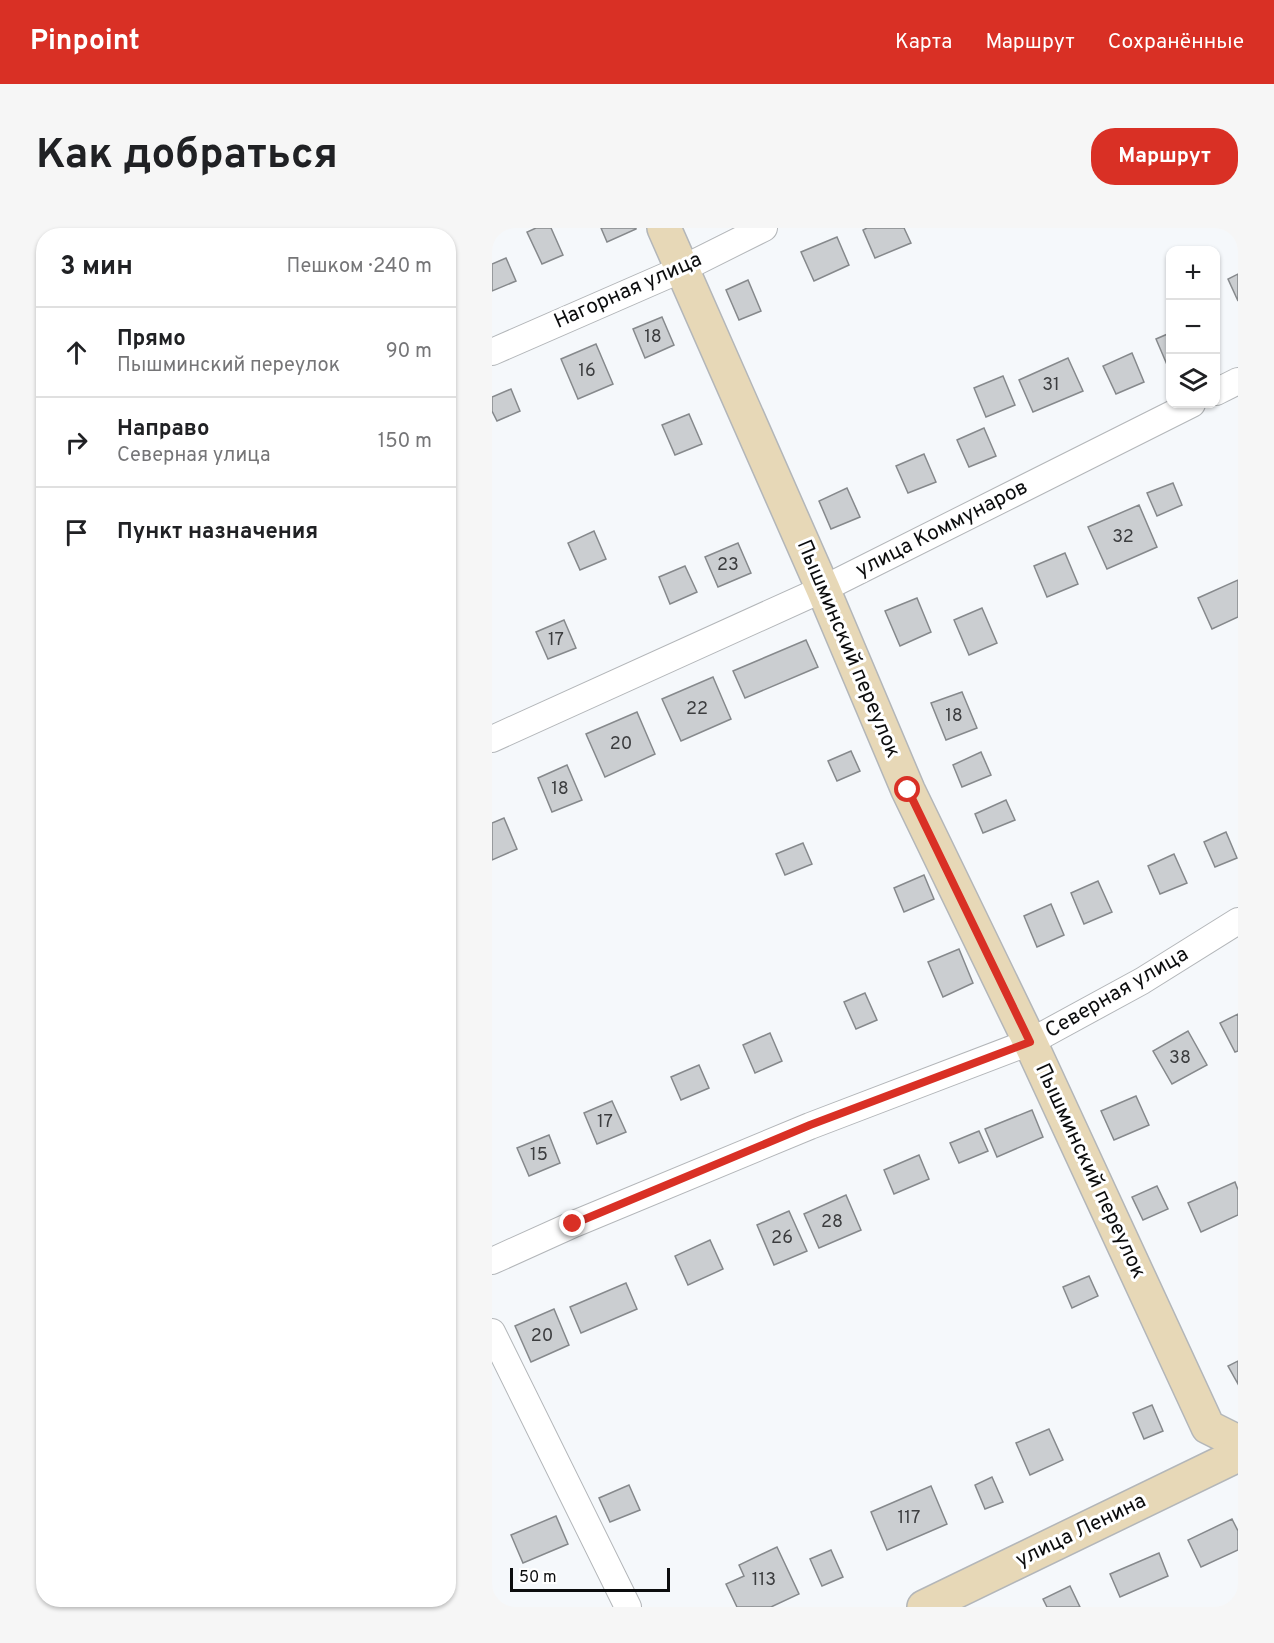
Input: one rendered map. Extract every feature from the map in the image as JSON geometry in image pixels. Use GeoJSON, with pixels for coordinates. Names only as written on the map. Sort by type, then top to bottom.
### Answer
{"type":"FeatureCollection","features":[{"type":"Feature","properties":{"kind":"street","name":"Пышминский переулок"},"geometry":{"type":"LineString","coordinates":[[664,228],[823,589],[908,790],[1030,1042],[1208,1427],[1238,1442]]}},
{"type":"Feature","properties":{"kind":"street","name":"Нагорная улица"},"geometry":{"type":"LineString","coordinates":[[492,352],[682,269],[764,228]]}},
{"type":"Feature","properties":{"kind":"street"},"geometry":{"type":"LineString","coordinates":[[1220,390],[1238,381]]}},
{"type":"Feature","properties":{"kind":"street","name":"улица Коммунаров"},"geometry":{"type":"LineString","coordinates":[[492,739],[823,589],[1184,408]]}},
{"type":"Feature","properties":{"kind":"street","name":"Северная улица"},"geometry":{"type":"LineString","coordinates":[[492,1261],[573,1224],[810,1125],[1030,1042],[1142,981],[1238,921]]}},
{"type":"Feature","properties":{"kind":"street"},"geometry":{"type":"LineString","coordinates":[[492,1332],[628,1607]]}},
{"type":"Feature","properties":{"kind":"street","name":"улица Ленина"},"geometry":{"type":"LineString","coordinates":[[924,1607],[1238,1455]]}},
{"type":"Feature","properties":{"kind":"building"},"geometry":{"type":"Polygon","coordinates":[[[536,228],[551,228],[563,255],[542,264],[527,232],[536,228]]]}},
{"type":"Feature","properties":{"kind":"building"},"geometry":{"type":"Polygon","coordinates":[[[601,228],[636,228],[636,229],[607,242],[601,228]]]}},
{"type":"Feature","properties":{"kind":"building"},"geometry":{"type":"Polygon","coordinates":[[[867,228],[904,228],[911,243],[875,258],[863,230],[867,228]]]}},
{"type":"Feature","properties":{"kind":"building"},"geometry":{"type":"Polygon","coordinates":[[[837,237],[849,265],[814,281],[801,252],[837,237]]]}},
{"type":"Feature","properties":{"kind":"building"},"geometry":{"type":"Polygon","coordinates":[[[506,258],[516,281],[492,291],[492,264],[506,258]]]}},
{"type":"Feature","properties":{"kind":"building"},"geometry":{"type":"Polygon","coordinates":[[[1238,274],[1238,301],[1228,279],[1238,274]]]}},
{"type":"Feature","properties":{"kind":"building"},"geometry":{"type":"Polygon","coordinates":[[[748,280],[761,311],[739,320],[726,290],[748,280]]]}},
{"type":"Feature","properties":{"kind":"building"},"geometry":{"type":"Polygon","coordinates":[[[662,317],[674,345],[645,358],[633,329],[662,317]]]}},
{"type":"Feature","properties":{"kind":"building"},"geometry":{"type":"Polygon","coordinates":[[[1166,335],[1166,362],[1156,339],[1166,335]]]}},
{"type":"Feature","properties":{"kind":"building"},"geometry":{"type":"Polygon","coordinates":[[[596,344],[613,384],[578,399],[561,359],[596,344]]]}},
{"type":"Feature","properties":{"kind":"building"},"geometry":{"type":"Polygon","coordinates":[[[1132,353],[1144,382],[1116,394],[1103,366],[1132,353]]]}},
{"type":"Feature","properties":{"kind":"building"},"geometry":{"type":"Polygon","coordinates":[[[1068,358],[1083,391],[1033,412],[1019,380],[1068,358]]]}},
{"type":"Feature","properties":{"kind":"building"},"geometry":{"type":"Polygon","coordinates":[[[1003,376],[1015,405],[986,417],[974,388],[1003,376]]]}},
{"type":"Feature","properties":{"kind":"building"},"geometry":{"type":"Polygon","coordinates":[[[511,389],[520,411],[497,421],[492,411],[492,397],[511,389]]]}},
{"type":"Feature","properties":{"kind":"building"},"geometry":{"type":"Polygon","coordinates":[[[689,414],[702,444],[675,455],[662,425],[689,414]]]}},
{"type":"Feature","properties":{"kind":"building"},"geometry":{"type":"Polygon","coordinates":[[[984,428],[996,456],[969,467],[957,440],[984,428]]]}},
{"type":"Feature","properties":{"kind":"building"},"geometry":{"type":"Polygon","coordinates":[[[924,454],[936,482],[908,493],[896,466],[924,454]]]}},
{"type":"Feature","properties":{"kind":"building"},"geometry":{"type":"Polygon","coordinates":[[[1173,483],[1182,505],[1157,516],[1147,493],[1173,483]]]}},
{"type":"Feature","properties":{"kind":"building"},"geometry":{"type":"Polygon","coordinates":[[[847,488],[860,517],[831,529],[819,501],[847,488]]]}},
{"type":"Feature","properties":{"kind":"building"},"geometry":{"type":"Polygon","coordinates":[[[1139,505],[1157,547],[1107,569],[1088,527],[1139,505]]]}},
{"type":"Feature","properties":{"kind":"building"},"geometry":{"type":"Polygon","coordinates":[[[594,531],[606,559],[580,570],[568,543],[594,531]]]}},
{"type":"Feature","properties":{"kind":"building"},"geometry":{"type":"Polygon","coordinates":[[[738,543],[751,573],[718,587],[705,557],[738,543]]]}},
{"type":"Feature","properties":{"kind":"building"},"geometry":{"type":"Polygon","coordinates":[[[1065,553],[1078,584],[1047,597],[1034,566],[1065,553]]]}},
{"type":"Feature","properties":{"kind":"building"},"geometry":{"type":"Polygon","coordinates":[[[685,566],[697,592],[670,604],[659,577],[685,566]]]}},
{"type":"Feature","properties":{"kind":"building"},"geometry":{"type":"Polygon","coordinates":[[[1238,580],[1238,617],[1212,629],[1198,598],[1238,580]]]}},
{"type":"Feature","properties":{"kind":"building"},"geometry":{"type":"Polygon","coordinates":[[[917,598],[931,632],[900,646],[885,611],[917,598]]]}},
{"type":"Feature","properties":{"kind":"building"},"geometry":{"type":"Polygon","coordinates":[[[982,608],[997,643],[969,655],[954,620],[982,608]]]}},
{"type":"Feature","properties":{"kind":"building"},"geometry":{"type":"Polygon","coordinates":[[[564,620],[576,648],[548,659],[536,632],[564,620]]]}},
{"type":"Feature","properties":{"kind":"building"},"geometry":{"type":"Polygon","coordinates":[[[806,640],[818,667],[745,698],[733,671],[806,640]]]}},
{"type":"Feature","properties":{"kind":"building"},"geometry":{"type":"Polygon","coordinates":[[[713,677],[731,719],[681,741],[662,699],[713,677]]]}},
{"type":"Feature","properties":{"kind":"building"},"geometry":{"type":"Polygon","coordinates":[[[962,692],[977,728],[946,740],[931,703],[962,692]]]}},
{"type":"Feature","properties":{"kind":"building"},"geometry":{"type":"Polygon","coordinates":[[[637,712],[655,754],[605,777],[586,734],[637,712]]]}},
{"type":"Feature","properties":{"kind":"building"},"geometry":{"type":"Polygon","coordinates":[[[851,751],[860,771],[837,781],[828,761],[851,751]]]}},
{"type":"Feature","properties":{"kind":"building"},"geometry":{"type":"Polygon","coordinates":[[[981,752],[991,775],[962,787],[953,765],[981,752]]]}},
{"type":"Feature","properties":{"kind":"building"},"geometry":{"type":"Polygon","coordinates":[[[567,765],[582,800],[552,812],[538,778],[567,765]]]}},
{"type":"Feature","properties":{"kind":"building"},"geometry":{"type":"Polygon","coordinates":[[[1006,800],[1015,820],[983,833],[975,814],[1006,800]]]}},
{"type":"Feature","properties":{"kind":"building"},"geometry":{"type":"Polygon","coordinates":[[[504,818],[517,849],[492,860],[492,823],[504,818]]]}},
{"type":"Feature","properties":{"kind":"building"},"geometry":{"type":"Polygon","coordinates":[[[1226,832],[1237,858],[1215,867],[1204,842],[1226,832]]]}},
{"type":"Feature","properties":{"kind":"building"},"geometry":{"type":"Polygon","coordinates":[[[803,843],[812,864],[785,875],[776,854],[803,843]]]}},
{"type":"Feature","properties":{"kind":"building"},"geometry":{"type":"Polygon","coordinates":[[[1174,854],[1187,883],[1160,894],[1148,866],[1174,854]]]}},
{"type":"Feature","properties":{"kind":"building"},"geometry":{"type":"Polygon","coordinates":[[[924,875],[934,899],[904,912],[894,888],[924,875]]]}},
{"type":"Feature","properties":{"kind":"building"},"geometry":{"type":"Polygon","coordinates":[[[1098,881],[1112,912],[1084,924],[1071,893],[1098,881]]]}},
{"type":"Feature","properties":{"kind":"building"},"geometry":{"type":"Polygon","coordinates":[[[1051,904],[1064,935],[1037,947],[1024,916],[1051,904]]]}},
{"type":"Feature","properties":{"kind":"building"},"geometry":{"type":"Polygon","coordinates":[[[959,949],[973,983],[943,997],[928,962],[959,949]]]}},
{"type":"Feature","properties":{"kind":"building"},"geometry":{"type":"Polygon","coordinates":[[[865,993],[877,1020],[856,1029],[844,1002],[865,993]]]}},
{"type":"Feature","properties":{"kind":"building"},"geometry":{"type":"Polygon","coordinates":[[[1238,1014],[1238,1051],[1235,1052],[1220,1023],[1238,1014]]]}},
{"type":"Feature","properties":{"kind":"building"},"geometry":{"type":"Polygon","coordinates":[[[1188,1031],[1207,1065],[1172,1084],[1153,1051],[1188,1031]]]}},
{"type":"Feature","properties":{"kind":"building"},"geometry":{"type":"Polygon","coordinates":[[[770,1033],[782,1061],[755,1073],[743,1045],[770,1033]]]}},
{"type":"Feature","properties":{"kind":"building"},"geometry":{"type":"Polygon","coordinates":[[[699,1065],[709,1088],[681,1100],[671,1077],[699,1065]]]}},
{"type":"Feature","properties":{"kind":"building"},"geometry":{"type":"Polygon","coordinates":[[[1136,1096],[1149,1125],[1114,1140],[1101,1111],[1136,1096]]]}},
{"type":"Feature","properties":{"kind":"building"},"geometry":{"type":"Polygon","coordinates":[[[612,1101],[626,1132],[597,1144],[584,1113],[612,1101]]]}},
{"type":"Feature","properties":{"kind":"building"},"geometry":{"type":"Polygon","coordinates":[[[1032,1110],[1043,1137],[997,1157],[985,1129],[1032,1110]]]}},
{"type":"Feature","properties":{"kind":"building"},"geometry":{"type":"Polygon","coordinates":[[[979,1131],[988,1151],[959,1163],[950,1143],[979,1131]]]}},
{"type":"Feature","properties":{"kind":"building"},"geometry":{"type":"Polygon","coordinates":[[[549,1135],[560,1163],[529,1176],[517,1148],[549,1135]]]}},
{"type":"Feature","properties":{"kind":"building"},"geometry":{"type":"Polygon","coordinates":[[[919,1155],[929,1179],[894,1194],[884,1170],[919,1155]]]}},
{"type":"Feature","properties":{"kind":"building"},"geometry":{"type":"Polygon","coordinates":[[[1235,1182],[1238,1190],[1238,1215],[1201,1232],[1188,1203],[1235,1182]]]}},
{"type":"Feature","properties":{"kind":"building"},"geometry":{"type":"Polygon","coordinates":[[[1157,1186],[1168,1209],[1143,1220],[1132,1197],[1157,1186]]]}},
{"type":"Feature","properties":{"kind":"building"},"geometry":{"type":"Polygon","coordinates":[[[846,1195],[861,1230],[819,1248],[804,1214],[846,1195]]]}},
{"type":"Feature","properties":{"kind":"building"},"geometry":{"type":"Polygon","coordinates":[[[789,1211],[807,1251],[774,1265],[757,1225],[789,1211]]]}},
{"type":"Feature","properties":{"kind":"building"},"geometry":{"type":"Polygon","coordinates":[[[710,1240],[723,1269],[688,1285],[675,1256],[710,1240]]]}},
{"type":"Feature","properties":{"kind":"building"},"geometry":{"type":"Polygon","coordinates":[[[1089,1276],[1098,1296],[1072,1308],[1063,1287],[1089,1276]]]}},
{"type":"Feature","properties":{"kind":"building"},"geometry":{"type":"Polygon","coordinates":[[[626,1283],[637,1309],[581,1333],[570,1307],[626,1283]]]}},
{"type":"Feature","properties":{"kind":"building"},"geometry":{"type":"Polygon","coordinates":[[[554,1309],[569,1345],[531,1362],[515,1326],[554,1309]]]}},
{"type":"Feature","properties":{"kind":"building"},"geometry":{"type":"Polygon","coordinates":[[[1238,1361],[1238,1384],[1228,1366],[1238,1361]]]}},
{"type":"Feature","properties":{"kind":"building"},"geometry":{"type":"Polygon","coordinates":[[[1152,1405],[1163,1431],[1144,1439],[1133,1413],[1152,1405]]]}},
{"type":"Feature","properties":{"kind":"building"},"geometry":{"type":"Polygon","coordinates":[[[1049,1429],[1063,1460],[1030,1475],[1016,1443],[1049,1429]]]}},
{"type":"Feature","properties":{"kind":"building"},"geometry":{"type":"Polygon","coordinates":[[[992,1477],[1003,1502],[985,1509],[975,1485],[992,1477]]]}},
{"type":"Feature","properties":{"kind":"building"},"geometry":{"type":"Polygon","coordinates":[[[629,1485],[640,1510],[610,1522],[599,1498],[629,1485]]]}},
{"type":"Feature","properties":{"kind":"building"},"geometry":{"type":"Polygon","coordinates":[[[931,1486],[947,1524],[887,1550],[871,1512],[931,1486]]]}},
{"type":"Feature","properties":{"kind":"building"},"geometry":{"type":"Polygon","coordinates":[[[556,1516],[568,1544],[523,1563],[511,1535],[556,1516]]]}},
{"type":"Feature","properties":{"kind":"building"},"geometry":{"type":"Polygon","coordinates":[[[1232,1519],[1238,1531],[1238,1550],[1201,1567],[1188,1540],[1232,1519]]]}},
{"type":"Feature","properties":{"kind":"building"},"geometry":{"type":"Polygon","coordinates":[[[777,1547],[799,1594],[771,1607],[737,1607],[726,1584],[744,1576],[739,1565],[777,1547]]]}},
{"type":"Feature","properties":{"kind":"building"},"geometry":{"type":"Polygon","coordinates":[[[831,1550],[843,1577],[822,1586],[810,1559],[831,1550]]]}},
{"type":"Feature","properties":{"kind":"building"},"geometry":{"type":"Polygon","coordinates":[[[1159,1553],[1168,1576],[1120,1597],[1110,1574],[1159,1553]]]}},
{"type":"Feature","properties":{"kind":"building"},"geometry":{"type":"Polygon","coordinates":[[[1070,1586],[1080,1607],[1047,1607],[1043,1599],[1070,1586]]]}},
{"type":"Feature","properties":{"kind":"route"},"geometry":{"type":"LineString","coordinates":[[573,1224],[810,1125],[1030,1042],[908,790]]}}]}
